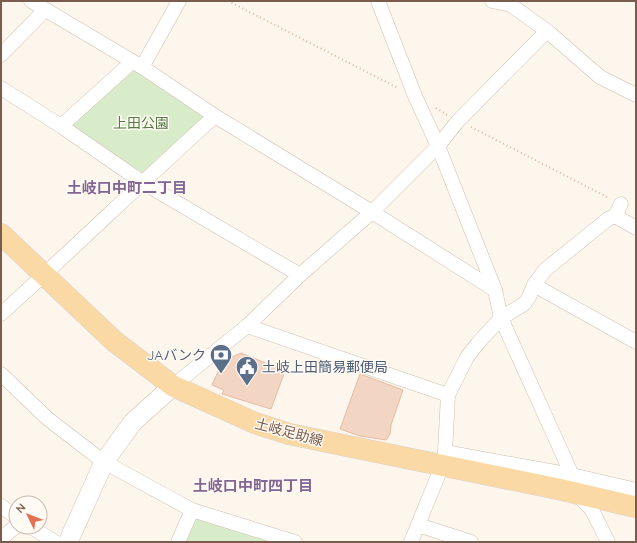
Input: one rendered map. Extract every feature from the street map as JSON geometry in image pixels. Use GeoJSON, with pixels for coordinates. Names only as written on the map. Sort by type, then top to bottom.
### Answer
{"type":"FeatureCollection","features":[{"type":"Feature","properties":{"kind":"main road","name":"土岐足助線"},"geometry":{"type":"LineString","coordinates":[[1,234],[114,341],[173,386],[255,423],[289,434],[444,459],[575,485],[636,507]]}},
{"type":"Feature","properties":{"kind":"street"},"geometry":{"type":"LineString","coordinates":[[31,1],[137,65],[215,116],[372,212],[495,290]]}},
{"type":"Feature","properties":{"kind":"street"},"geometry":{"type":"LineString","coordinates":[[60,126],[137,65],[179,1]]}},
{"type":"Feature","properties":{"kind":"street"},"geometry":{"type":"LineString","coordinates":[[378,1],[415,96],[438,146],[495,290],[501,318],[575,485],[592,510],[608,542]]}},
{"type":"Feature","properties":{"kind":"street"},"geometry":{"type":"LineString","coordinates":[[492,1],[510,5],[547,31],[600,77],[636,95]]}},
{"type":"Feature","properties":{"kind":"street"},"geometry":{"type":"LineString","coordinates":[[1,55],[45,10]]}},
{"type":"Feature","properties":{"kind":"street"},"geometry":{"type":"LineString","coordinates":[[68,542],[104,462],[132,422],[173,386],[247,326],[300,275],[372,212],[438,146],[458,121],[547,31]]}},
{"type":"Feature","properties":{"kind":"street"},"geometry":{"type":"LineString","coordinates":[[1,88],[142,182],[300,275]]}},
{"type":"Feature","properties":{"kind":"street"},"geometry":{"type":"LineString","coordinates":[[1,314],[45,275],[142,182],[215,116]]}},
{"type":"Feature","properties":{"kind":"street"},"geometry":{"type":"LineString","coordinates":[[411,542],[444,459],[448,395],[467,357],[501,318],[524,304],[539,276],[548,267],[618,210],[636,228]]}},
{"type":"Feature","properties":{"kind":"street"},"geometry":{"type":"LineString","coordinates":[[534,285],[636,342]]}},
{"type":"Feature","properties":{"kind":"street"},"geometry":{"type":"LineString","coordinates":[[247,326],[448,395]]}},
{"type":"Feature","properties":{"kind":"street"},"geometry":{"type":"LineString","coordinates":[[1,374],[48,419],[104,462],[192,510],[295,542]]}},
{"type":"Feature","properties":{"kind":"street"},"geometry":{"type":"LineString","coordinates":[[575,485],[636,490]]}},
{"type":"Feature","properties":{"kind":"street"},"geometry":{"type":"LineString","coordinates":[[178,542],[192,510]]}},
{"type":"Feature","properties":{"kind":"street"},"geometry":{"type":"LineString","coordinates":[[418,525],[471,542]]}},
{"type":"Feature","properties":{"kind":"street"},"geometry":{"type":"LineString","coordinates":[[43,535],[54,542]]}},
{"type":"Feature","properties":{"kind":"green space","name":"上田公園"},"geometry":{"type":"Polygon","coordinates":[[[133,69],[208,115],[143,173],[70,127],[133,69]]]}},
{"type":"Feature","properties":{"kind":"green space"},"geometry":{"type":"Polygon","coordinates":[[[199,517],[274,542],[183,542],[192,518],[199,517]]]}},
{"type":"Feature","properties":{"kind":"building"},"geometry":{"type":"Polygon","coordinates":[[[241,353],[285,371],[271,409],[222,394],[224,390],[212,385],[223,361],[241,353]]]}},
{"type":"Feature","properties":{"kind":"building"},"geometry":{"type":"Polygon","coordinates":[[[360,374],[403,390],[391,425],[390,434],[386,440],[360,436],[340,429],[360,374]]]}},
{"type":"Feature","properties":{"kind":"place","name":"JAバンク"},"geometry":{"type":"Point","coordinates":[221,374]}},
{"type":"Feature","properties":{"kind":"place","name":"土岐上田簡易郵便局"},"geometry":{"type":"Point","coordinates":[247,386]}},
{"type":"Feature","properties":{"kind":"district","name":"土岐口中町二丁目"},"geometry":{"type":"Point","coordinates":[127,187]}},
{"type":"Feature","properties":{"kind":"district","name":"土岐口中町四丁目"},"geometry":{"type":"Point","coordinates":[253,485]}}]}
